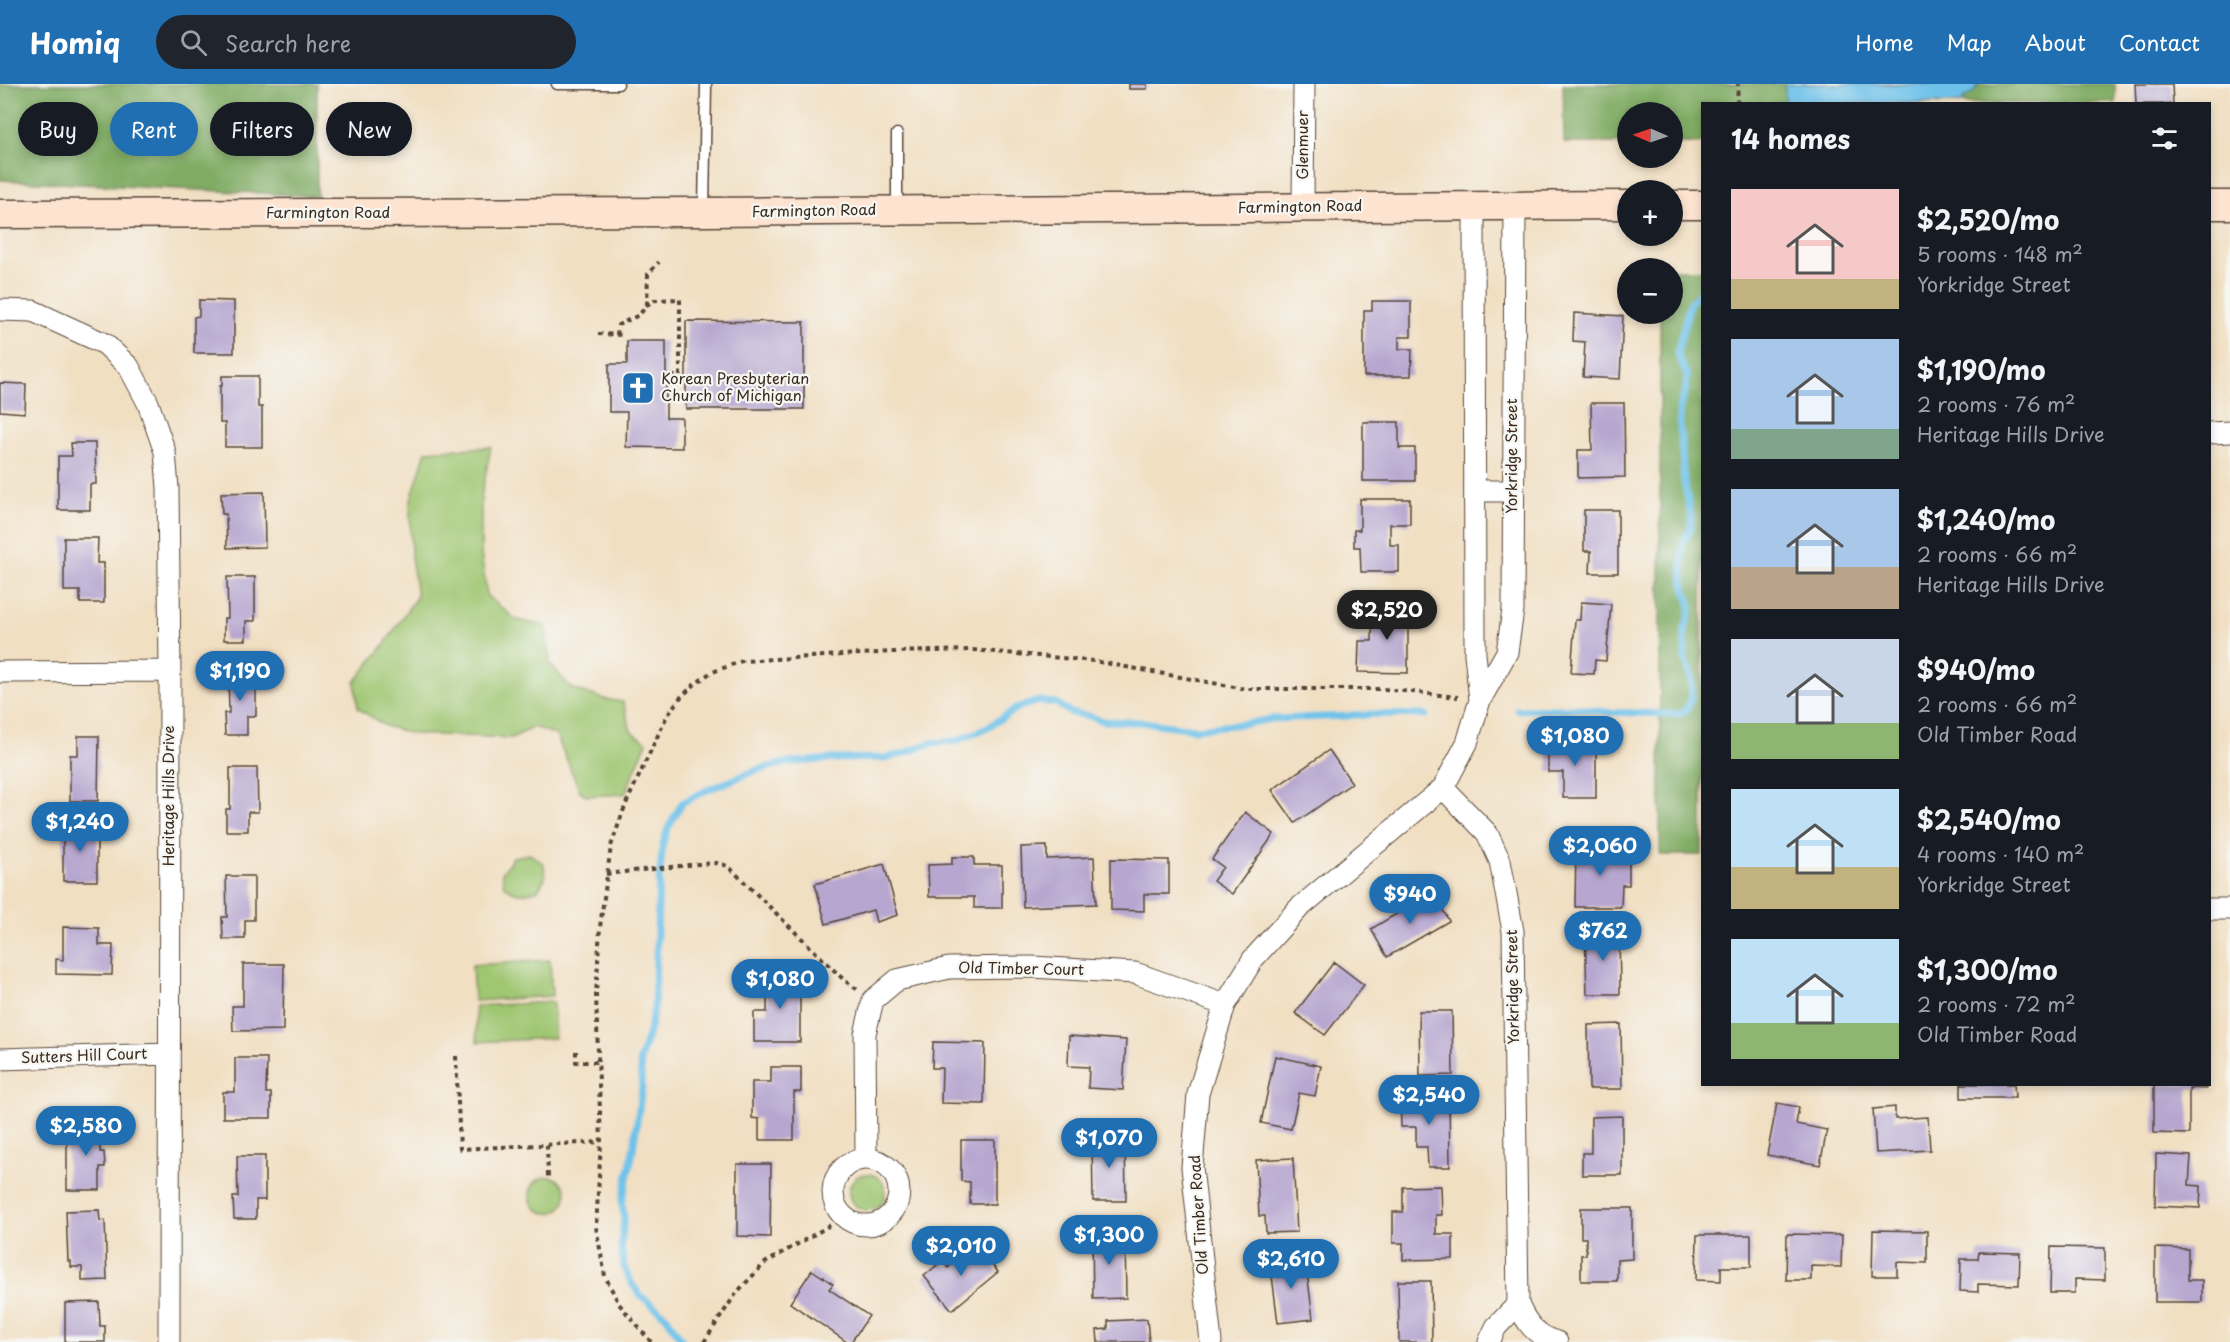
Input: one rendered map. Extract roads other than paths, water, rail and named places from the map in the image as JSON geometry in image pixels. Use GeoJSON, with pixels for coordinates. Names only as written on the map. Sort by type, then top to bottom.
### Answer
{"type":"FeatureCollection","features":[{"type":"Feature","properties":{"kind":"street","name":"Glenmuer"},"geometry":{"type":"LineString","coordinates":[[1303,207],[1304,84]]}},
{"type":"Feature","properties":{"kind":"street","name":"Yorkridge Street"},"geometry":{"type":"LineString","coordinates":[[1474,205],[1475,654],[1480,700]]}},
{"type":"Feature","properties":{"kind":"street","name":"Yorkridge Street"},"geometry":{"type":"LineString","coordinates":[[1515,205],[1513,610],[1507,652],[1480,700],[1467,743],[1443,788],[1486,833],[1500,861],[1507,887],[1513,931],[1518,1304]]}},
{"type":"Feature","properties":{"kind":"street","name":"Farmington Road"},"geometry":{"type":"LineString","coordinates":[[0,214],[704,212],[1617,205]]}},
{"type":"Feature","properties":{"kind":"street"},"geometry":{"type":"LineString","coordinates":[[1683,205],[1701,205]]}},
{"type":"Feature","properties":{"kind":"street"},"geometry":{"type":"LineString","coordinates":[[2211,206],[2230,205]]}},
{"type":"Feature","properties":{"kind":"street","name":"Heritage Hills Drive"},"geometry":{"type":"LineString","coordinates":[[0,310],[33,312],[105,344],[129,367],[148,403],[165,452],[168,488],[170,671],[169,1342]]}},
{"type":"Feature","properties":{"kind":"street"},"geometry":{"type":"LineString","coordinates":[[2211,433],[2230,432]]}},
{"type":"Feature","properties":{"kind":"street"},"geometry":{"type":"LineString","coordinates":[[1474,491],[1512,491]]}},
{"type":"Feature","properties":{"kind":"street"},"geometry":{"type":"LineString","coordinates":[[0,672],[170,671]]}},
{"type":"Feature","properties":{"kind":"street","name":"Old Timber Road"},"geometry":{"type":"LineString","coordinates":[[1211,1342],[1192,1167],[1198,1094],[1225,1005],[1253,959],[1299,908],[1443,788]]}},
{"type":"Feature","properties":{"kind":"street"},"geometry":{"type":"LineString","coordinates":[[2211,909],[2230,909]]}},
{"type":"Feature","properties":{"kind":"street","name":"Old Timber Court"},"geometry":{"type":"LineString","coordinates":[[866,1159],[865,1034],[873,1000],[897,980],[949,968],[1032,967],[1135,973],[1225,1005]]}},
{"type":"Feature","properties":{"kind":"street","name":"Sutters Hill Court"},"geometry":{"type":"LineString","coordinates":[[0,1059],[169,1054]]}},
{"type":"Feature","properties":{"kind":"street"},"geometry":{"type":"LineString","coordinates":[[866,1159],[884,1165],[892,1172],[899,1193],[892,1213],[884,1220],[863,1225],[844,1217],[833,1198],[833,1187],[837,1176],[844,1168],[853,1162],[866,1159]]}},
{"type":"Feature","properties":{"kind":"street"},"geometry":{"type":"LineString","coordinates":[[1489,1342],[1496,1327],[1518,1304],[1525,1319],[1534,1330],[1545,1338],[1557,1342]]}},
{"type":"Feature","properties":{"kind":"lane"},"geometry":{"type":"LineString","coordinates":[[557,84],[618,84]]}},
{"type":"Feature","properties":{"kind":"lane"},"geometry":{"type":"LineString","coordinates":[[704,212],[706,84]]}},
{"type":"Feature","properties":{"kind":"lane"},"geometry":{"type":"LineString","coordinates":[[897,134],[897,210]]}},
{"type":"Feature","properties":{"kind":"water"},"geometry":{"type":"Polygon","coordinates":[[[1785,84],[1979,84],[1973,93],[1963,99],[1964,102],[1785,102],[1785,84]]]}},
{"type":"Feature","properties":{"kind":"waterway"},"geometry":{"type":"LineString","coordinates":[[1517,710],[1578,708],[1607,712],[1679,714],[1687,709],[1692,696],[1691,676],[1685,660],[1685,630],[1690,603],[1683,582],[1682,545],[1691,528],[1691,517],[1684,481],[1679,411],[1686,389],[1687,376],[1677,353],[1690,303],[1701,293]]}},
{"type":"Feature","properties":{"kind":"waterway"},"geometry":{"type":"LineString","coordinates":[[683,1342],[666,1316],[641,1296],[632,1284],[624,1267],[621,1246],[624,1217],[622,1203],[642,1088],[640,1060],[654,1008],[659,882],[663,843],[668,828],[682,803],[757,770],[786,763],[886,758],[931,743],[956,741],[985,729],[1019,707],[1039,701],[1056,703],[1071,713],[1103,721],[1142,722],[1195,729],[1271,719],[1370,714],[1426,715]]}},
{"type":"Feature","properties":{"kind":"place","name":"Korean Presbyterian Church of Michigan"},"geometry":{"type":"Point","coordinates":[638,388]}}]}
